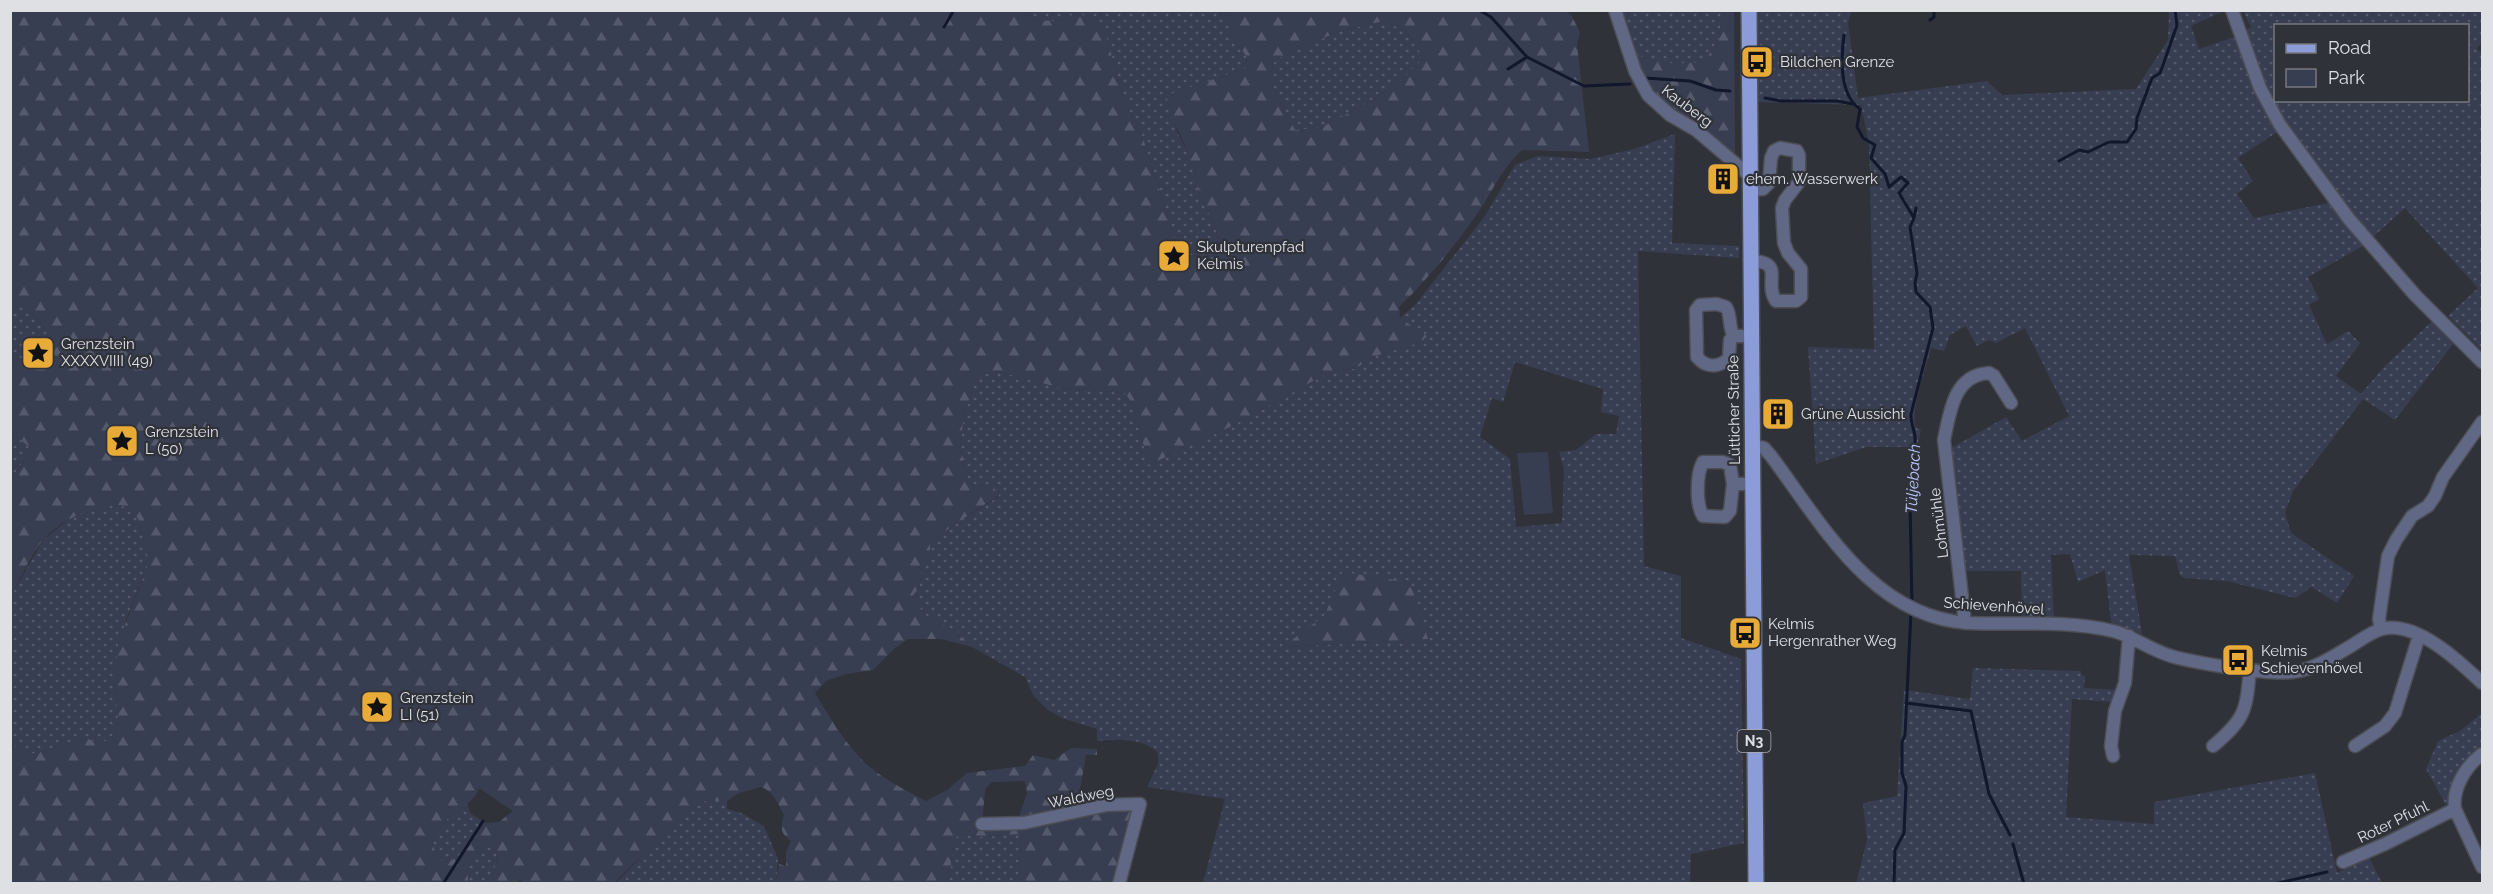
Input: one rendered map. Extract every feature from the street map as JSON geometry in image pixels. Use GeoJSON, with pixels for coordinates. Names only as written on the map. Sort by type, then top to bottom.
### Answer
{"type":"FeatureCollection","features":[{"type":"Feature","properties":{"kind":"main road","name":"Lütticher Straße"},"geometry":{"type":"LineString","coordinates":[[1749,10],[1756,884]]}},
{"type":"Feature","properties":{"kind":"street","name":"Kauberg"},"geometry":{"type":"LineString","coordinates":[[1615,10],[1635,71],[1647,95],[1670,115],[1696,130],[1750,183]]}},
{"type":"Feature","properties":{"kind":"street"},"geometry":{"type":"LineString","coordinates":[[2232,10],[2260,88],[2280,125],[2349,219],[2415,295],[2482,362]]}},
{"type":"Feature","properties":{"kind":"street"},"geometry":{"type":"LineString","coordinates":[[1750,183],[1763,189],[1769,183],[1771,158],[1774,151],[1780,148],[1797,151],[1800,182],[1785,200],[1782,208],[1784,243],[1788,253],[1801,269],[1801,297],[1796,301],[1776,302],[1772,296],[1772,269],[1765,262],[1752,261]]}},
{"type":"Feature","properties":{"kind":"street","name":"Lütticher Straße"},"geometry":{"type":"LineString","coordinates":[[1734,336],[1731,333],[1730,313],[1726,306],[1700,305],[1696,309],[1697,357],[1702,363],[1711,366],[1723,364],[1729,358],[1730,340],[1734,336],[1751,336]]}},
{"type":"Feature","properties":{"kind":"street","name":"Lohmühle"},"geometry":{"type":"LineString","coordinates":[[1965,623],[1944,440],[1949,414],[1961,385],[1975,374],[1989,373],[1994,376],[2012,403]]}},
{"type":"Feature","properties":{"kind":"street"},"geometry":{"type":"LineString","coordinates":[[2482,422],[2443,477],[2428,506],[2412,516],[2396,540],[2388,556],[2379,619],[2381,629],[2395,628],[2419,636],[2444,649],[2482,683]]}},
{"type":"Feature","properties":{"kind":"street","name":"Schievenhövel"},"geometry":{"type":"LineString","coordinates":[[1752,445],[1764,448],[1772,456],[1839,547],[1863,573],[1889,597],[1911,609],[1937,618],[1965,623],[2077,626],[2129,636],[2171,656],[2284,672],[2308,669],[2326,662],[2381,629]]}},
{"type":"Feature","properties":{"kind":"street","name":"Lütticher Straße"},"geometry":{"type":"LineString","coordinates":[[1703,462],[1723,462],[1730,465],[1733,484],[1730,511],[1725,517],[1703,516],[1700,510],[1699,469],[1703,462]]}},
{"type":"Feature","properties":{"kind":"street","name":"Lütticher Straße"},"geometry":{"type":"LineString","coordinates":[[1733,484],[1753,484]]}},
{"type":"Feature","properties":{"kind":"street"},"geometry":{"type":"LineString","coordinates":[[2113,756],[2115,711],[2125,683],[2129,636]]}},
{"type":"Feature","properties":{"kind":"street"},"geometry":{"type":"LineString","coordinates":[[2355,746],[2385,726],[2395,713],[2419,636]]}},
{"type":"Feature","properties":{"kind":"street"},"geometry":{"type":"LineString","coordinates":[[2213,746],[2236,726],[2243,715],[2250,669]]}},
{"type":"Feature","properties":{"kind":"street"},"geometry":{"type":"LineString","coordinates":[[2482,754],[2472,761],[2462,778],[2454,800],[2455,809],[2482,867]]}},
{"type":"Feature","properties":{"kind":"street","name":"Waldweg"},"geometry":{"type":"LineString","coordinates":[[982,824],[1009,825],[1107,805],[1140,804],[1119,884]]}},
{"type":"Feature","properties":{"kind":"street","name":"Roter Pfuhl"},"geometry":{"type":"LineString","coordinates":[[2343,862],[2455,809]]}},
{"type":"Feature","properties":{"kind":"green space"},"geometry":{"type":"Polygon","coordinates":[[[1029,10],[1224,11],[1233,37],[1246,56],[1247,68],[1168,95],[1177,132],[1189,154],[1201,197],[1214,224],[1221,249],[1210,255],[1178,255],[1142,135],[1124,100],[1106,35],[1079,13],[1054,21],[1026,19],[1029,10]]]}},
{"type":"Feature","properties":{"kind":"green space"},"geometry":{"type":"Polygon","coordinates":[[[1029,10],[1026,19],[1054,21],[1079,13],[1094,21],[1106,35],[1124,100],[1142,135],[1178,255],[1200,255],[1221,249],[1214,224],[1201,197],[1189,154],[1165,103],[1167,95],[1247,68],[1246,56],[1233,37],[1224,11],[1565,11],[1571,15],[1580,32],[1577,44],[1589,152],[1522,150],[1515,157],[1459,239],[1399,307],[1400,318],[1427,336],[1421,342],[1376,356],[1354,369],[1336,370],[1320,377],[1234,425],[1149,465],[1132,403],[1125,393],[1061,388],[996,371],[984,374],[974,386],[965,411],[960,443],[966,476],[973,485],[990,486],[1000,493],[930,543],[930,559],[922,571],[919,587],[912,597],[925,615],[957,632],[972,647],[941,639],[908,639],[873,670],[846,674],[826,681],[815,693],[843,737],[863,761],[885,778],[926,801],[947,790],[967,773],[1025,766],[1033,755],[1054,760],[1071,748],[1097,749],[1097,755],[1086,755],[1076,812],[1140,804],[1119,883],[1018,883],[1021,842],[1018,834],[984,837],[964,834],[956,837],[953,846],[949,883],[776,883],[779,864],[786,866],[786,852],[791,841],[783,832],[784,815],[777,802],[769,792],[761,787],[739,793],[727,801],[706,800],[682,815],[614,883],[522,884],[521,880],[513,883],[495,883],[492,876],[497,861],[496,852],[488,845],[476,851],[470,860],[469,883],[11,883],[11,745],[34,754],[86,738],[97,742],[106,741],[115,733],[118,716],[114,681],[118,643],[149,562],[138,518],[121,505],[100,508],[69,519],[51,532],[30,560],[11,596],[11,478],[23,463],[29,447],[20,439],[11,438],[11,360],[20,362],[48,357],[56,346],[41,323],[24,306],[11,306],[11,11],[1029,10]],[[1383,21],[1337,32],[1275,60],[1269,79],[1295,130],[1320,128],[1364,105],[1397,84],[1424,58],[1406,31],[1383,21]],[[1025,781],[992,782],[985,789],[982,826],[1016,826],[1027,793],[1025,781]],[[479,788],[468,803],[468,807],[446,820],[432,842],[436,854],[443,862],[450,861],[462,853],[486,823],[499,822],[513,811],[479,788]]]}},
{"type":"Feature","properties":{"kind":"green space"},"geometry":{"type":"Polygon","coordinates":[[[1618,11],[1623,11],[1638,55],[1662,63],[1679,63],[1704,62],[1719,39],[1722,11],[1734,11],[1735,155],[1697,127],[1672,113],[1642,80],[1618,11]]]}},
{"type":"Feature","properties":{"kind":"green space"},"geometry":{"type":"Polygon","coordinates":[[[1623,11],[1722,11],[1719,39],[1704,62],[1670,64],[1646,59],[1638,55],[1623,11]]]}},
{"type":"Feature","properties":{"kind":"green space"},"geometry":{"type":"Polygon","coordinates":[[[1757,11],[1851,11],[1848,23],[1858,98],[1987,81],[2002,95],[2136,89],[2168,40],[2169,11],[2224,11],[2191,26],[2199,49],[2234,37],[2251,27],[2243,11],[2482,11],[2482,41],[2477,49],[2482,53],[2482,350],[2448,316],[2478,288],[2405,208],[2363,246],[2308,277],[2319,299],[2309,305],[2327,344],[2348,331],[2360,343],[2336,376],[2361,394],[2382,369],[2432,321],[2453,344],[2395,420],[2363,399],[2293,491],[2285,513],[2291,533],[2354,576],[2337,603],[2312,587],[2295,598],[2227,581],[2184,578],[2180,575],[2175,556],[2129,555],[2142,634],[2111,622],[2105,570],[2078,582],[2070,554],[2051,555],[2054,620],[2022,617],[2021,571],[1962,571],[1948,450],[2006,417],[2022,441],[2069,416],[2025,328],[1996,343],[1989,340],[1977,346],[1966,326],[1950,335],[1944,351],[1931,348],[1915,412],[1916,428],[1921,430],[1917,447],[1866,447],[1816,464],[1808,347],[1874,349],[1869,144],[1861,105],[1757,102],[1757,11]],[[2277,132],[2238,158],[2253,181],[2237,194],[2254,218],[2328,203],[2277,132]]]}},
{"type":"Feature","properties":{"kind":"green space"},"geometry":{"type":"Polygon","coordinates":[[[1383,21],[1406,31],[1424,58],[1397,84],[1364,105],[1320,128],[1295,130],[1269,79],[1275,60],[1337,32],[1383,21]]]}},
{"type":"Feature","properties":{"kind":"green space"},"geometry":{"type":"Polygon","coordinates":[[[1675,134],[1672,243],[1739,246],[1739,258],[1638,251],[1644,566],[1681,576],[1681,638],[1741,659],[1744,843],[1691,854],[1690,883],[1203,883],[1225,799],[1147,787],[1158,764],[1158,753],[1152,748],[1137,742],[1097,741],[1097,729],[1062,718],[1048,710],[1033,695],[1025,677],[972,647],[957,632],[925,615],[912,597],[919,587],[922,571],[930,559],[930,543],[998,497],[1000,493],[990,486],[973,485],[966,476],[960,443],[965,411],[974,386],[984,374],[996,371],[1061,388],[1125,393],[1132,403],[1149,465],[1234,425],[1320,377],[1336,370],[1354,369],[1376,356],[1421,342],[1426,336],[1400,318],[1416,304],[1485,216],[1515,165],[1538,156],[1590,159],[1634,149],[1675,134]],[[1515,362],[1503,402],[1492,398],[1480,437],[1510,459],[1516,527],[1562,523],[1564,469],[1559,452],[1576,450],[1596,434],[1616,434],[1619,416],[1601,412],[1603,389],[1515,362]],[[1325,615],[1284,647],[1428,639],[1325,615]]]}},
{"type":"Feature","properties":{"kind":"green space"},"geometry":{"type":"Polygon","coordinates":[[[10,306],[24,306],[41,323],[56,346],[48,357],[20,362],[11,360],[10,306]]]}},
{"type":"Feature","properties":{"kind":"green space"},"geometry":{"type":"Polygon","coordinates":[[[10,438],[20,439],[29,447],[23,462],[11,478],[10,438]]]}},
{"type":"Feature","properties":{"kind":"green space"},"geometry":{"type":"Polygon","coordinates":[[[1548,452],[1553,513],[1524,515],[1517,453],[1548,452]]]}},
{"type":"Feature","properties":{"kind":"green space"},"geometry":{"type":"Polygon","coordinates":[[[122,505],[138,518],[149,562],[126,620],[114,681],[118,716],[115,733],[106,741],[97,742],[86,738],[34,754],[11,745],[11,596],[43,540],[73,516],[97,507],[122,505]]]}},
{"type":"Feature","properties":{"kind":"green space"},"geometry":{"type":"Polygon","coordinates":[[[1342,572],[1410,582],[1428,639],[1283,647],[1325,615],[1342,572]]]}},
{"type":"Feature","properties":{"kind":"green space"},"geometry":{"type":"Polygon","coordinates":[[[1973,668],[2081,671],[2081,675],[2085,676],[2084,688],[2119,690],[2113,702],[2072,699],[2066,817],[2154,824],[2154,802],[2315,773],[2337,873],[2369,857],[2382,883],[1856,884],[1867,840],[1863,803],[1897,796],[1904,690],[1970,699],[1973,668]]]}},
{"type":"Feature","properties":{"kind":"green space"},"geometry":{"type":"Polygon","coordinates":[[[2482,713],[2482,747],[2469,758],[2446,805],[2426,769],[2438,741],[2460,731],[2482,713]]]}},
{"type":"Feature","properties":{"kind":"green space"},"geometry":{"type":"Polygon","coordinates":[[[713,799],[727,801],[727,809],[741,813],[764,826],[778,859],[776,883],[614,884],[673,823],[699,804],[713,799]]]}},
{"type":"Feature","properties":{"kind":"green space"},"geometry":{"type":"Polygon","coordinates":[[[468,807],[471,814],[486,823],[462,853],[450,861],[443,862],[436,854],[432,842],[446,820],[468,807]]]}},
{"type":"Feature","properties":{"kind":"green space"},"geometry":{"type":"Polygon","coordinates":[[[964,834],[984,837],[1018,834],[1021,842],[1018,883],[949,884],[953,846],[956,837],[964,834]]]}},
{"type":"Feature","properties":{"kind":"green space"},"geometry":{"type":"Polygon","coordinates":[[[488,845],[496,852],[497,861],[492,876],[495,883],[469,883],[468,865],[472,855],[488,845]]]}},
{"type":"Feature","properties":{"kind":"waterway"},"geometry":{"type":"LineString","coordinates":[[944,27],[954,10]]}},
{"type":"Feature","properties":{"kind":"waterway"},"geometry":{"type":"LineString","coordinates":[[1479,10],[1491,17],[1527,57],[1584,86],[1630,84]]}},
{"type":"Feature","properties":{"kind":"waterway","name":"Tüljebach"},"geometry":{"type":"LineString","coordinates":[[1930,20],[1934,17],[1934,10]]}},
{"type":"Feature","properties":{"kind":"waterway"},"geometry":{"type":"LineString","coordinates":[[2059,161],[2079,150],[2088,152],[2109,142],[2127,142],[2136,129],[2137,118],[2152,78],[2160,73],[2163,65],[2177,25],[2175,10]]}},
{"type":"Feature","properties":{"kind":"waterway","name":"Tüljebach"},"geometry":{"type":"LineString","coordinates":[[1844,35],[1843,75],[1848,95],[1860,109],[1857,127],[1863,138],[1875,145],[1871,158],[1885,174],[1889,187],[1901,177],[1908,183],[1899,193],[1914,218],[1910,227],[1917,273],[1916,292],[1930,307],[1933,328],[1911,414],[1915,435],[1910,501],[1912,605]]}},
{"type":"Feature","properties":{"kind":"waterway"},"geometry":{"type":"LineString","coordinates":[[1508,69],[1527,57]]}},
{"type":"Feature","properties":{"kind":"waterway"},"geometry":{"type":"LineString","coordinates":[[1645,78],[1690,81],[1716,90],[1730,91]]}},
{"type":"Feature","properties":{"kind":"waterway"},"geometry":{"type":"LineString","coordinates":[[1765,98],[1781,101],[1837,101],[1853,104]]}},
{"type":"Feature","properties":{"kind":"waterway","name":"Tüljebach"},"geometry":{"type":"LineString","coordinates":[[1914,218],[1916,208]]}},
{"type":"Feature","properties":{"kind":"waterway","name":"Tüljebach"},"geometry":{"type":"LineString","coordinates":[[1894,884],[1895,850],[1904,833],[1906,786],[1902,773],[1902,742],[1905,735],[1911,612]]}},
{"type":"Feature","properties":{"kind":"waterway"},"geometry":{"type":"LineString","coordinates":[[1906,703],[1971,711],[1989,794],[2010,835]]}},
{"type":"Feature","properties":{"kind":"waterway"},"geometry":{"type":"LineString","coordinates":[[443,884],[483,821]]}},
{"type":"Feature","properties":{"kind":"waterway"},"geometry":{"type":"LineString","coordinates":[[2013,844],[2024,884]]}},
{"type":"Feature","properties":{"kind":"waterway"},"geometry":{"type":"LineString","coordinates":[[2274,884],[2327,872]]}},
{"type":"Feature","properties":{"kind":"place","name":"Bildchen Grenze"},"geometry":{"type":"Point","coordinates":[1757,62]}},
{"type":"Feature","properties":{"kind":"place","name":"ehem. Wasserwerk"},"geometry":{"type":"Point","coordinates":[1723,179]}},
{"type":"Feature","properties":{"kind":"place","name":"Skulpturenpfad Kelmis"},"geometry":{"type":"Point","coordinates":[1174,256]}},
{"type":"Feature","properties":{"kind":"place","name":"Grenzstein XXXXVIIII (49)"},"geometry":{"type":"Point","coordinates":[38,353]}},
{"type":"Feature","properties":{"kind":"place","name":"Grüne Aussicht"},"geometry":{"type":"Point","coordinates":[1778,414]}},
{"type":"Feature","properties":{"kind":"place","name":"Grenzstein L (50)"},"geometry":{"type":"Point","coordinates":[122,441]}},
{"type":"Feature","properties":{"kind":"place","name":"Kelmis Hergenrather Weg"},"geometry":{"type":"Point","coordinates":[1745,633]}},
{"type":"Feature","properties":{"kind":"place","name":"Kelmis Schievenhövel"},"geometry":{"type":"Point","coordinates":[2238,660]}},
{"type":"Feature","properties":{"kind":"place","name":"Grenzstein LI (51)"},"geometry":{"type":"Point","coordinates":[377,707]}}]}
